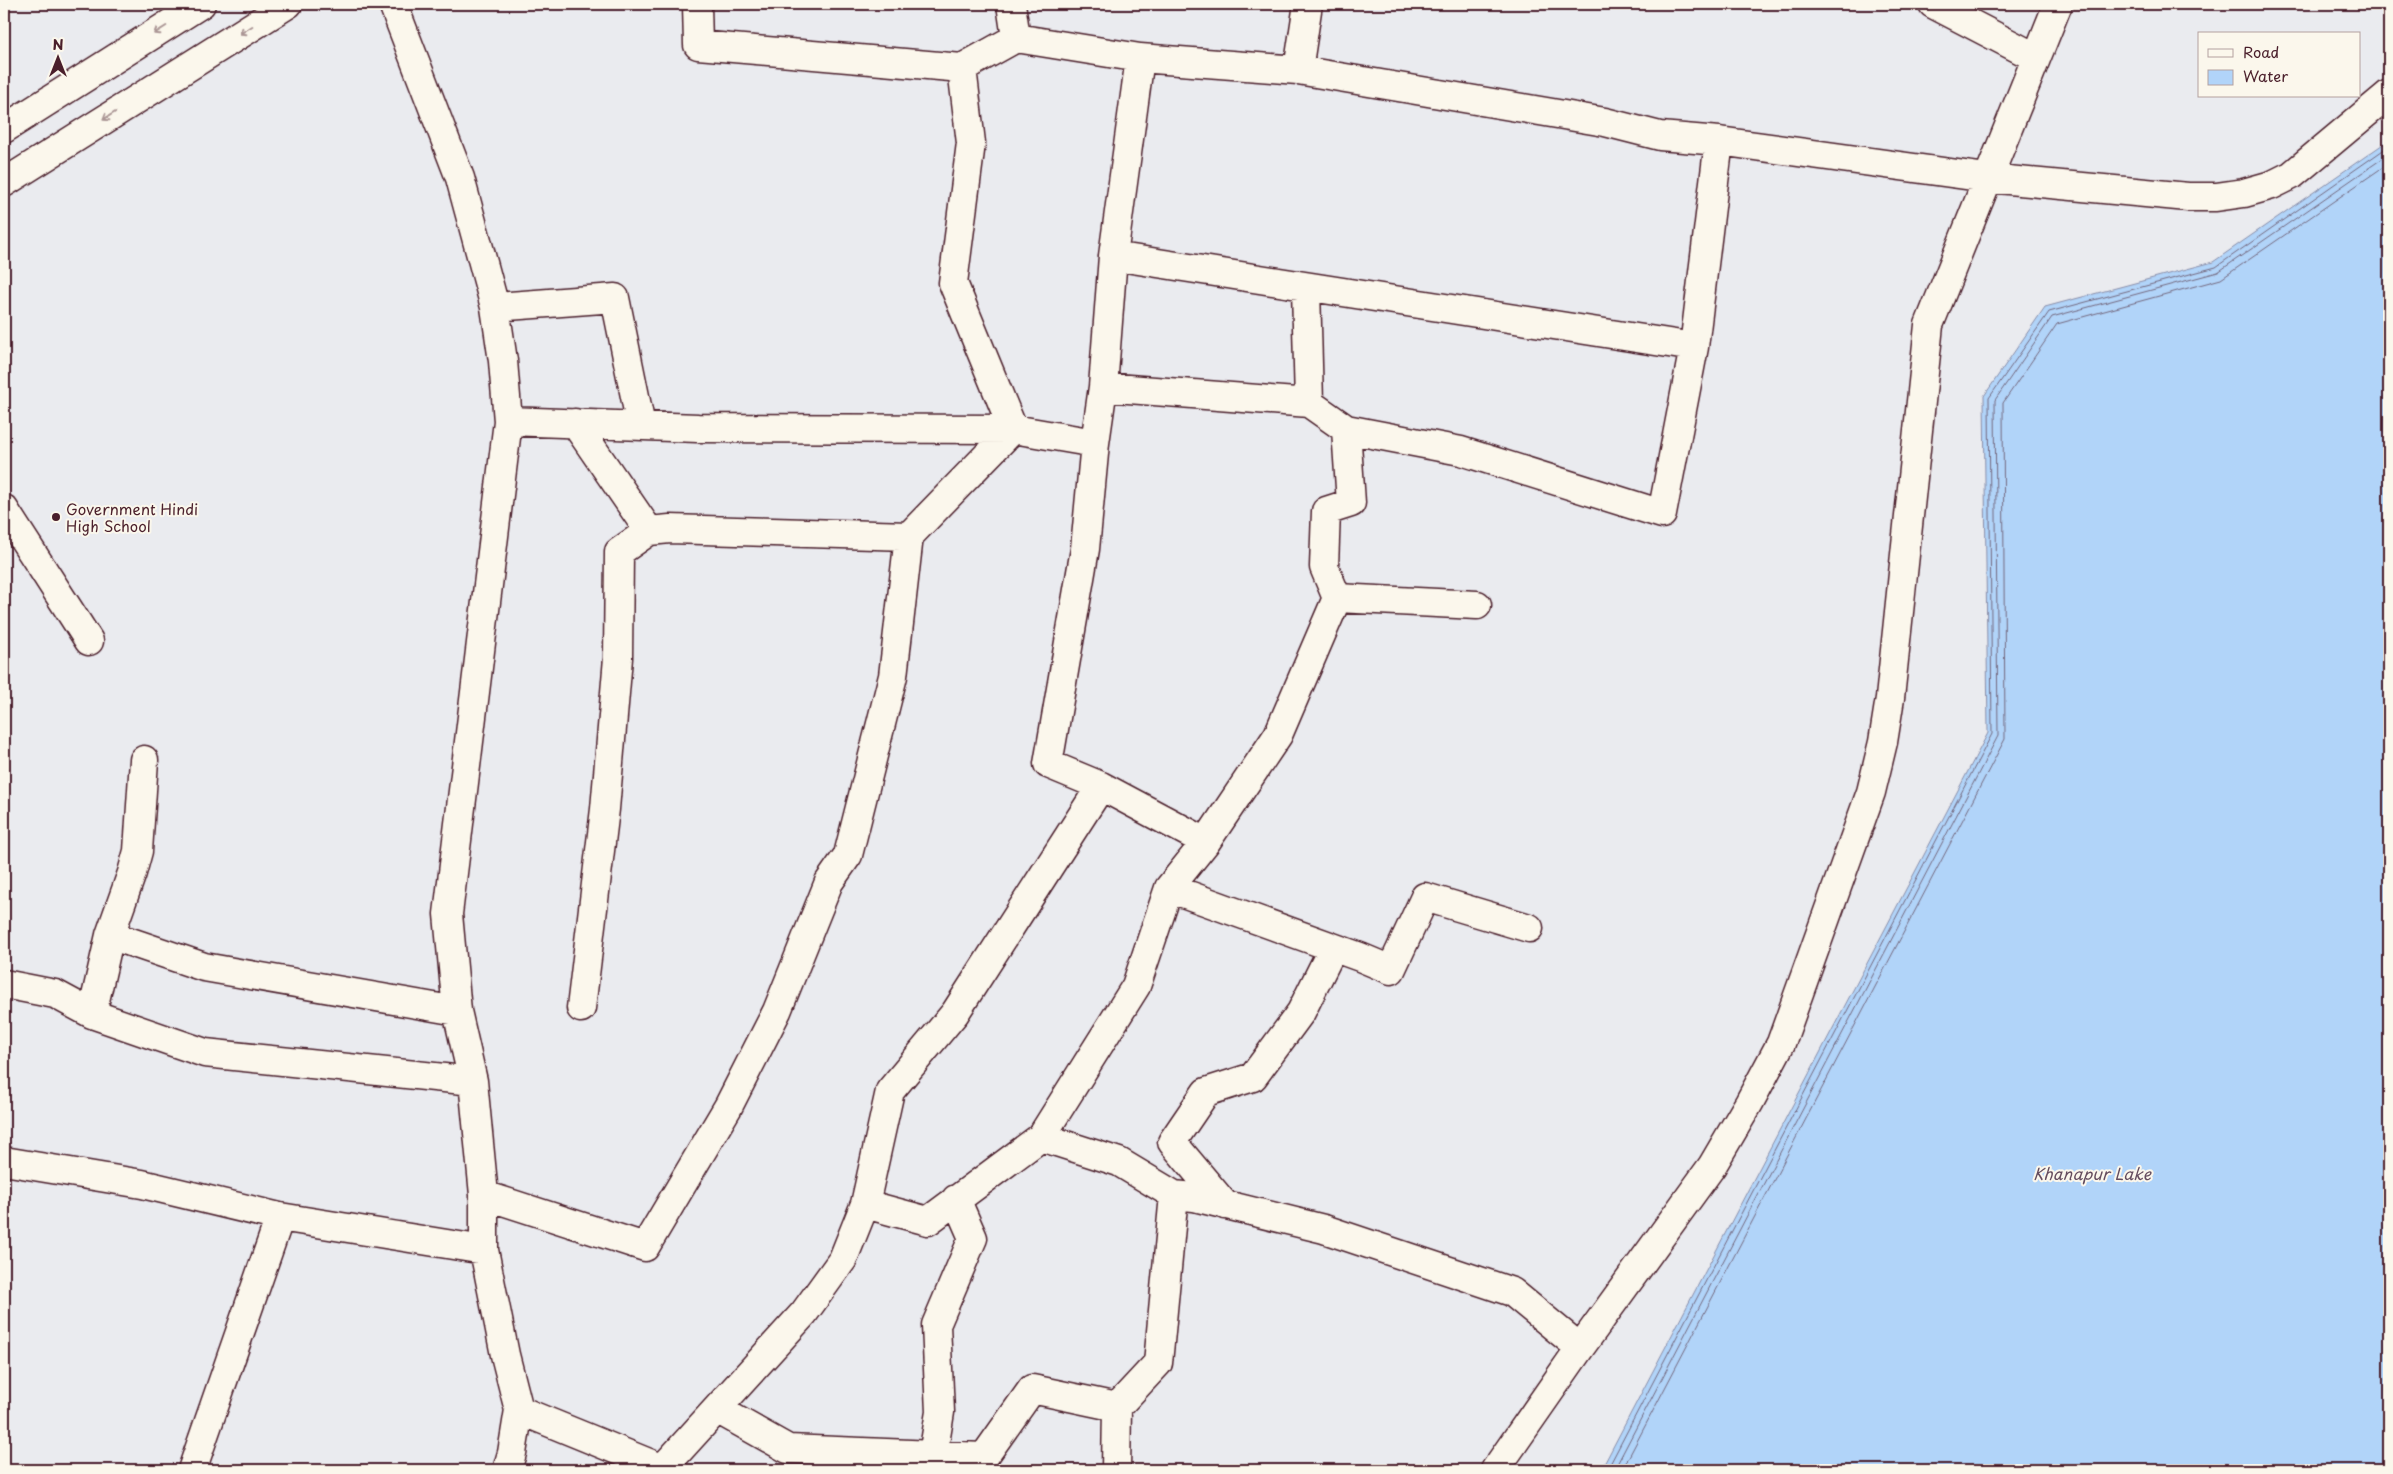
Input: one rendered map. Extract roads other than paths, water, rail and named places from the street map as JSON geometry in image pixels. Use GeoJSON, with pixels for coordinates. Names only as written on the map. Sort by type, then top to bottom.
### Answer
{"type":"FeatureCollection","features":[{"type":"Feature","properties":{"kind":"street"},"geometry":{"type":"LineString","coordinates":[[4,129],[201,4]]}},
{"type":"Feature","properties":{"kind":"street"},"geometry":{"type":"LineString","coordinates":[[4,183],[288,4]]}},
{"type":"Feature","properties":{"kind":"street"},"geometry":{"type":"LineString","coordinates":[[393,4],[460,178],[495,307],[503,361],[508,421],[448,914],[457,1011],[473,1081],[484,1195],[484,1250],[504,1355],[519,1410],[512,1453],[507,1470]]}},
{"type":"Feature","properties":{"kind":"street"},"geometry":{"type":"LineString","coordinates":[[697,4],[698,45],[962,68],[1016,38],[1140,58],[1298,70],[1605,122],[1660,136],[1719,141],[1987,178],[2188,197],[2216,197],[2244,193],[2272,185],[2292,175],[2389,94]]}},
{"type":"Feature","properties":{"kind":"street"},"geometry":{"type":"LineString","coordinates":[[1011,4],[1016,38]]}},
{"type":"Feature","properties":{"kind":"street"},"geometry":{"type":"LineString","coordinates":[[1298,70],[1308,4]]}},
{"type":"Feature","properties":{"kind":"street"},"geometry":{"type":"LineString","coordinates":[[1933,4],[2035,58]]}},
{"type":"Feature","properties":{"kind":"street"},"geometry":{"type":"LineString","coordinates":[[1495,1470],[1580,1348],[1712,1166],[1754,1095],[1780,1043],[1871,792],[1883,742],[1890,698],[1929,325],[2058,4]]}},
{"type":"Feature","properties":{"kind":"street"},"geometry":{"type":"LineString","coordinates":[[1140,58],[1113,256],[1103,387],[1095,444],[1085,549],[1048,764],[1101,786],[1206,842]]}},
{"type":"Feature","properties":{"kind":"street"},"geometry":{"type":"LineString","coordinates":[[962,68],[971,143],[953,283],[1013,429]]}},
{"type":"Feature","properties":{"kind":"street"},"geometry":{"type":"LineString","coordinates":[[1103,387],[1309,403],[1346,429],[1461,451],[1662,514],[1694,347],[1719,141]]}},
{"type":"Feature","properties":{"kind":"street"},"geometry":{"type":"LineString","coordinates":[[1113,256],[1306,288],[1694,347]]}},
{"type":"Feature","properties":{"kind":"street"},"geometry":{"type":"LineString","coordinates":[[1306,288],[1309,403]]}},
{"type":"Feature","properties":{"kind":"street"},"geometry":{"type":"LineString","coordinates":[[495,307],[615,298],[641,426]]}},
{"type":"Feature","properties":{"kind":"street"},"geometry":{"type":"LineString","coordinates":[[508,421],[641,426],[1013,429],[1095,444]]}},
{"type":"Feature","properties":{"kind":"street"},"geometry":{"type":"LineString","coordinates":[[575,424],[649,531]]}},
{"type":"Feature","properties":{"kind":"street"},"geometry":{"type":"LineString","coordinates":[[484,1195],[644,1247],[732,1098],[777,1012],[829,882],[848,855],[893,676],[909,536],[1013,429]]}},
{"type":"Feature","properties":{"kind":"street"},"geometry":{"type":"LineString","coordinates":[[865,1204],[928,1221],[1041,1137],[1136,986],[1168,888],[1206,842],[1278,735],[1337,598],[1324,567],[1326,511],[1351,504],[1346,429]]}},
{"type":"Feature","properties":{"kind":"street"},"geometry":{"type":"LineString","coordinates":[[4,509],[89,641]]}},
{"type":"Feature","properties":{"kind":"street"},"geometry":{"type":"LineString","coordinates":[[581,1008],[605,810],[618,658],[619,552],[649,531],[670,529],[909,536]]}},
{"type":"Feature","properties":{"kind":"street"},"geometry":{"type":"LineString","coordinates":[[1337,598],[1477,605]]}},
{"type":"Feature","properties":{"kind":"street"},"geometry":{"type":"LineString","coordinates":[[92,1014],[110,935],[138,851],[144,760]]}},
{"type":"Feature","properties":{"kind":"street"},"geometry":{"type":"LineString","coordinates":[[519,1410],[665,1469],[804,1313],[843,1259],[865,1204],[890,1091],[955,1013],[1101,786]]}},
{"type":"Feature","properties":{"kind":"street"},"geometry":{"type":"LineString","coordinates":[[1168,888],[1391,970],[1425,897],[1529,928]]}},
{"type":"Feature","properties":{"kind":"street"},"geometry":{"type":"LineString","coordinates":[[110,935],[204,967],[457,1011]]}},
{"type":"Feature","properties":{"kind":"street"},"geometry":{"type":"LineString","coordinates":[[1225,1205],[1172,1142],[1206,1092],[1254,1077],[1301,1012],[1333,948]]}},
{"type":"Feature","properties":{"kind":"street"},"geometry":{"type":"LineString","coordinates":[[4,984],[55,994],[92,1014],[205,1053],[473,1081]]}},
{"type":"Feature","properties":{"kind":"street"},"geometry":{"type":"LineString","coordinates":[[1041,1137],[1119,1162],[1174,1195],[1225,1205],[1324,1229],[1512,1292],[1580,1348]]}},
{"type":"Feature","properties":{"kind":"street"},"geometry":{"type":"LineString","coordinates":[[4,1161],[142,1184],[280,1217],[484,1250]]}},
{"type":"Feature","properties":{"kind":"street"},"geometry":{"type":"LineString","coordinates":[[1116,1470],[1117,1406],[1158,1363],[1174,1195]]}},
{"type":"Feature","properties":{"kind":"street"},"geometry":{"type":"LineString","coordinates":[[933,1455],[940,1412],[936,1325],[974,1238],[956,1199]]}},
{"type":"Feature","properties":{"kind":"street"},"geometry":{"type":"LineString","coordinates":[[192,1470],[280,1217]]}},
{"type":"Feature","properties":{"kind":"street"},"geometry":{"type":"LineString","coordinates":[[717,1409],[788,1449],[984,1457],[1032,1389],[1117,1406]]}},
{"type":"Feature","properties":{"kind":"water","name":"Khanapur Lake"},"geometry":{"type":"Polygon","coordinates":[[[2389,140],[2389,1470],[1601,1470],[1988,733],[1984,396],[2045,307],[2213,262],[2389,140]]]}},
{"type":"Feature","properties":{"kind":"place","name":"Government Hindi High School"},"geometry":{"type":"Point","coordinates":[56,517]}}]}
